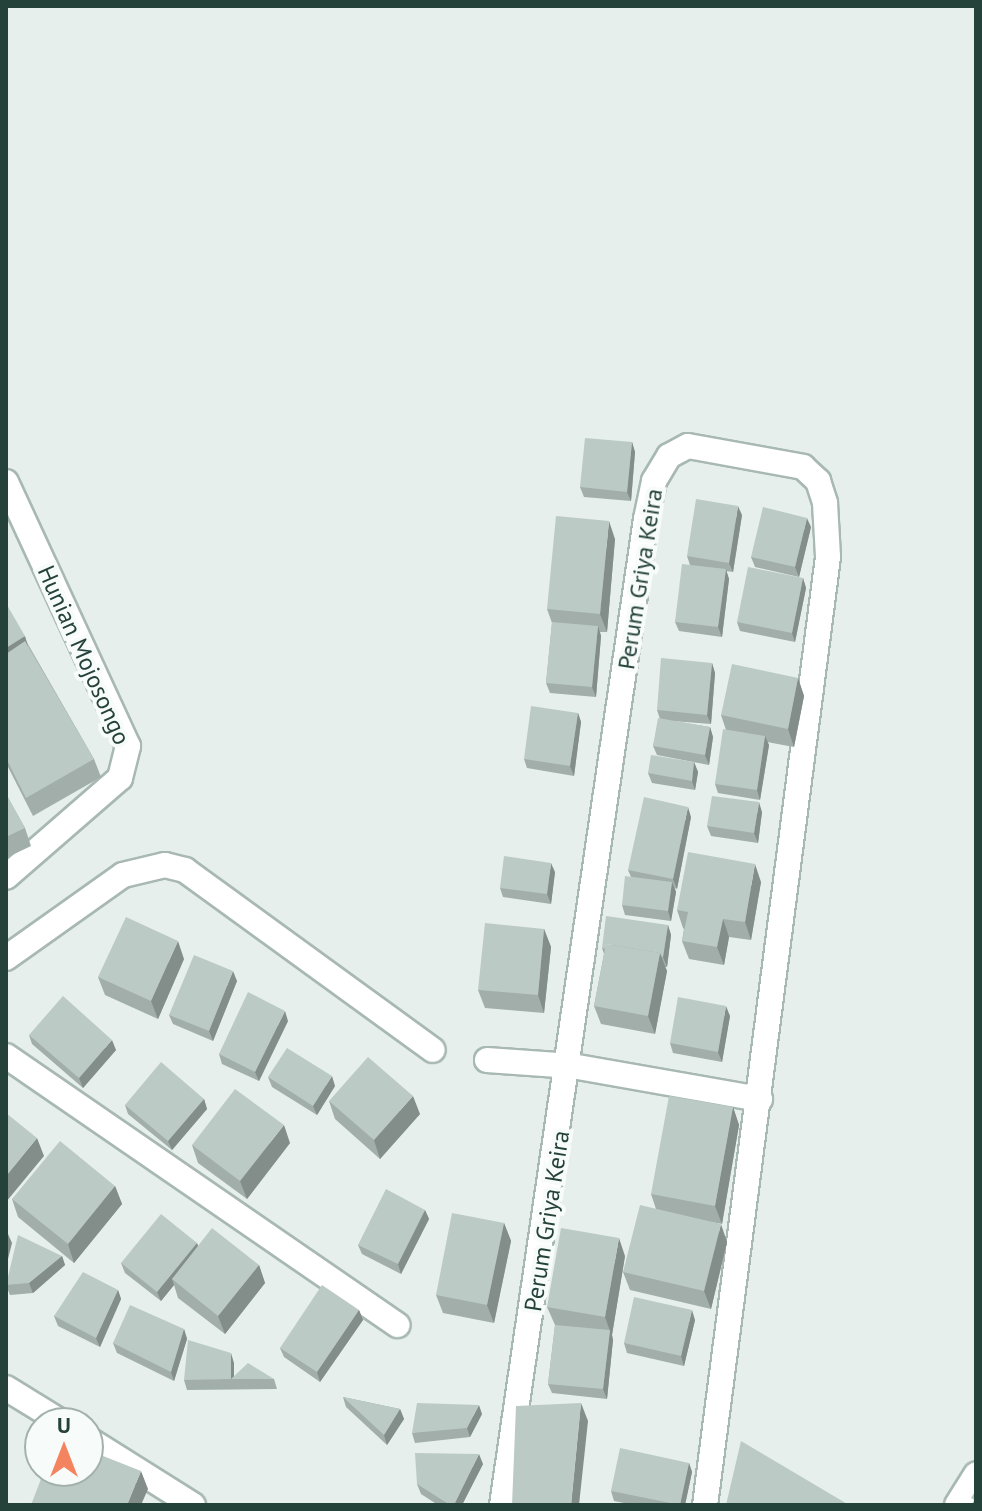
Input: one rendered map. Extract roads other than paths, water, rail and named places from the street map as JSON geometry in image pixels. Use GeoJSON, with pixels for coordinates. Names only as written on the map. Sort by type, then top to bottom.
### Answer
{"type":"FeatureCollection","features":[{"type":"Feature","properties":{"kind":"street","name":"Perum Griya Keira"},"geometry":{"type":"LineString","coordinates":[[502,1505],[572,1066],[654,481],[669,456],[688,446],[722,448],[803,467],[818,481],[828,557],[705,1505]]}},
{"type":"Feature","properties":{"kind":"street","name":"Hunian Mojosongo"},"geometry":{"type":"LineString","coordinates":[[6,482],[128,746],[128,762],[110,789],[6,877]]}},
{"type":"Feature","properties":{"kind":"street"},"geometry":{"type":"LineString","coordinates":[[6,958],[123,875],[165,865],[185,870],[433,1050]]}},
{"type":"Feature","properties":{"kind":"street"},"geometry":{"type":"LineString","coordinates":[[6,1056],[397,1325]]}},
{"type":"Feature","properties":{"kind":"street"},"geometry":{"type":"LineString","coordinates":[[487,1060],[572,1066],[760,1099]]}},
{"type":"Feature","properties":{"kind":"street"},"geometry":{"type":"LineString","coordinates":[[6,1388],[37,1407]]}},
{"type":"Feature","properties":{"kind":"street"},"geometry":{"type":"LineString","coordinates":[[104,1450],[181,1501]]}},
{"type":"Feature","properties":{"kind":"street"},"geometry":{"type":"LineString","coordinates":[[957,1505],[976,1475]]}}]}
